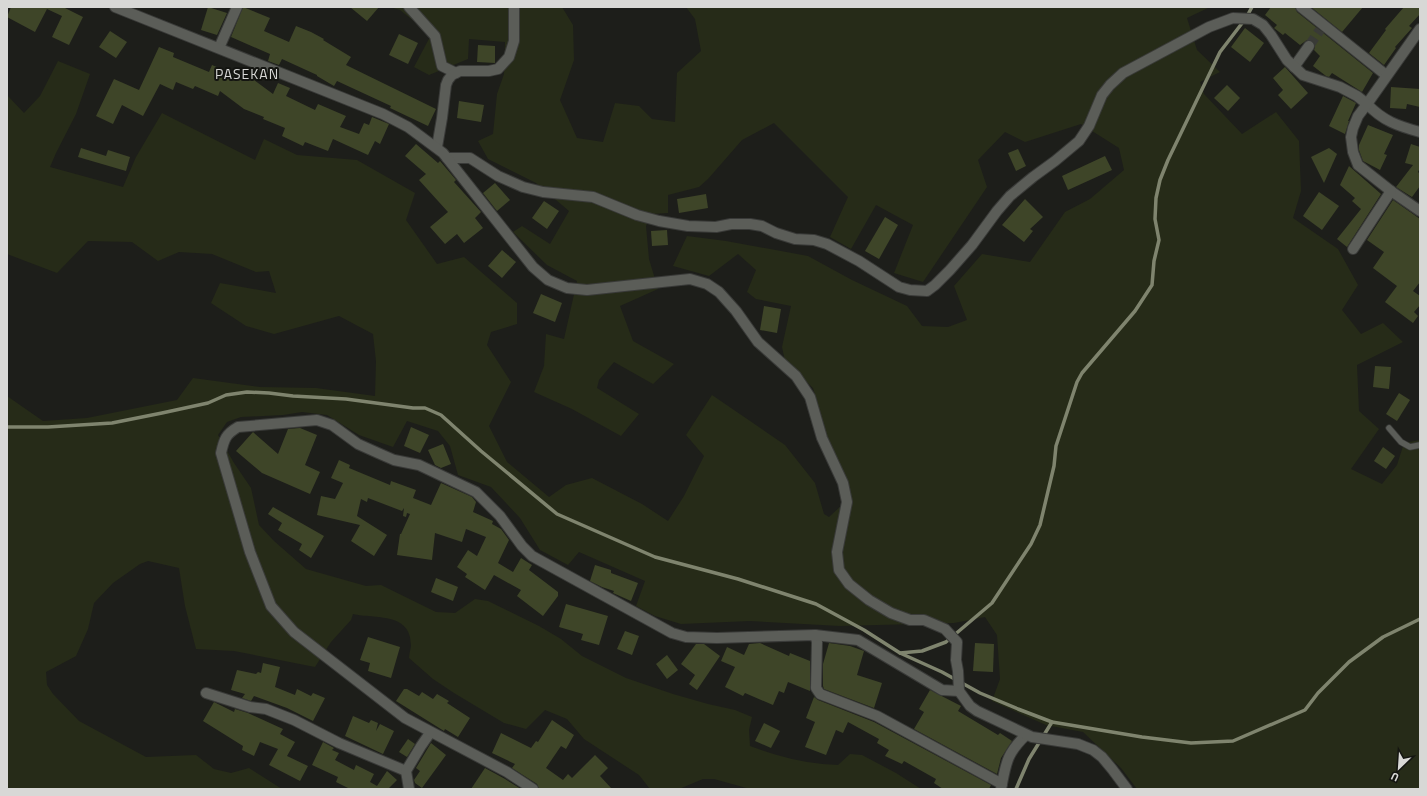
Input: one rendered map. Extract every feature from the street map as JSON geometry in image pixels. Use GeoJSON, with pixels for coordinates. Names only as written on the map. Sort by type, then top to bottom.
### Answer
{"type":"FeatureCollection","features":[{"type":"Feature","properties":{"kind":"street"},"geometry":{"type":"LineString","coordinates":[[219,48],[237,7]]}},
{"type":"Feature","properties":{"kind":"street"},"geometry":{"type":"LineString","coordinates":[[409,7],[435,36],[442,66],[456,73]]}},
{"type":"Feature","properties":{"kind":"street"},"geometry":{"type":"LineString","coordinates":[[437,147],[446,85],[452,75],[460,71],[489,71],[498,68],[509,57],[514,41],[514,7]]}},
{"type":"Feature","properties":{"kind":"street"},"geometry":{"type":"LineString","coordinates":[[1301,7],[1321,27],[1386,75]]}},
{"type":"Feature","properties":{"kind":"street"},"geometry":{"type":"LineString","coordinates":[[122,8],[383,114],[408,127],[437,147],[533,267],[548,280],[567,288],[587,290],[690,279],[707,284],[720,292],[736,311],[758,342],[796,376],[810,397],[822,438],[843,483],[847,502],[837,552],[839,570],[849,584],[869,600],[891,613],[910,620],[924,620],[944,629],[957,642],[956,660],[959,691],[970,706],[977,711],[1029,736],[1078,744],[1093,750],[1102,757],[1127,789]]}},
{"type":"Feature","properties":{"kind":"street"},"geometry":{"type":"LineString","coordinates":[[447,158],[470,158],[498,176],[523,186],[542,192],[593,197],[637,215],[659,221],[688,226],[716,227],[731,224],[750,224],[762,226],[795,239],[814,240],[827,244],[859,261],[899,287],[910,290],[927,291],[950,270],[972,245],[1010,196],[1033,176],[1055,161],[1079,141],[1089,126],[1102,95],[1110,84],[1139,64],[1209,27],[1233,18],[1253,19],[1263,25],[1287,60],[1304,75],[1340,86],[1357,96],[1376,114],[1388,121],[1398,126],[1420,132]]}},
{"type":"Feature","properties":{"kind":"street"},"geometry":{"type":"LineString","coordinates":[[1420,29],[1358,116],[1351,137],[1353,152],[1358,165],[1391,191],[1420,211]]}},
{"type":"Feature","properties":{"kind":"street"},"geometry":{"type":"LineString","coordinates":[[1294,67],[1309,46]]}},
{"type":"Feature","properties":{"kind":"street"},"geometry":{"type":"LineString","coordinates":[[1353,249],[1391,191]]}},
{"type":"Feature","properties":{"kind":"street"},"geometry":{"type":"LineString","coordinates":[[533,789],[506,772],[405,718],[294,632],[271,606],[250,552],[222,453],[223,444],[229,432],[238,427],[317,420],[332,425],[358,444],[394,460],[419,465],[476,492],[500,516],[522,546],[532,556],[672,633],[686,637],[716,638],[815,635],[858,640],[942,690],[959,691]]}},
{"type":"Feature","properties":{"kind":"street"},"geometry":{"type":"LineString","coordinates":[[815,635],[816,688],[820,694],[877,716],[1001,786],[1005,766],[1011,753],[1029,736]]}},
{"type":"Feature","properties":{"kind":"street"},"geometry":{"type":"LineString","coordinates":[[206,693],[250,707],[266,710],[294,720],[339,743],[406,771]]}},
{"type":"Feature","properties":{"kind":"street"},"geometry":{"type":"LineString","coordinates":[[409,789],[406,771],[430,732]]}},
{"type":"Feature","properties":{"kind":"lane"},"geometry":{"type":"LineString","coordinates":[[1389,428],[1401,442],[1410,447],[1420,446]]}},
{"type":"Feature","properties":{"kind":"green space"},"geometry":{"type":"Polygon","coordinates":[[[390,7],[562,7],[573,25],[574,60],[560,100],[577,138],[603,142],[615,103],[639,106],[652,119],[675,122],[677,73],[701,51],[695,19],[686,7],[1210,7],[1187,18],[1197,50],[1220,72],[1200,82],[1204,94],[1242,134],[1276,112],[1299,141],[1301,191],[1293,218],[1338,249],[1358,285],[1342,310],[1361,334],[1383,323],[1403,342],[1357,365],[1359,411],[1379,429],[1351,469],[1382,484],[1397,465],[1404,443],[1420,440],[1420,789],[1137,789],[1121,768],[1083,732],[1046,725],[992,701],[1000,679],[997,635],[985,617],[954,623],[840,626],[750,621],[681,624],[655,616],[636,606],[645,581],[579,552],[568,565],[540,550],[520,518],[491,487],[458,475],[450,446],[438,431],[407,421],[393,447],[359,435],[327,415],[302,412],[283,415],[241,417],[227,422],[218,435],[234,463],[251,488],[259,525],[274,541],[306,569],[366,586],[381,585],[436,612],[455,613],[475,599],[488,601],[539,626],[561,639],[582,656],[626,678],[673,694],[735,710],[752,717],[749,730],[750,746],[793,759],[838,765],[850,754],[862,755],[896,773],[921,789],[750,789],[714,779],[703,779],[679,789],[650,789],[639,775],[584,739],[567,719],[545,710],[526,729],[504,723],[454,693],[433,679],[409,658],[411,645],[409,634],[405,627],[390,619],[353,614],[351,620],[331,642],[315,667],[234,651],[196,649],[185,606],[179,568],[148,561],[140,564],[113,583],[94,603],[88,629],[76,656],[46,672],[47,685],[53,694],[79,721],[146,757],[196,755],[214,769],[231,773],[249,768],[282,789],[7,789],[7,396],[43,421],[87,418],[177,400],[193,378],[260,387],[316,388],[375,396],[376,361],[373,334],[339,316],[274,334],[246,326],[211,303],[220,283],[276,293],[269,271],[256,272],[212,254],[179,252],[158,261],[132,242],[88,241],[57,273],[7,254],[7,95],[24,113],[40,96],[58,61],[90,74],[76,114],[50,167],[123,187],[136,157],[162,113],[255,160],[264,139],[297,155],[357,160],[415,193],[406,220],[437,264],[464,257],[517,303],[517,324],[491,332],[487,345],[511,382],[489,426],[507,462],[549,497],[566,485],[592,478],[642,504],[668,521],[684,496],[704,456],[686,435],[712,395],[785,445],[815,483],[824,514],[829,517],[842,505],[828,439],[813,388],[785,361],[782,347],[791,306],[756,299],[747,292],[756,270],[738,254],[709,276],[673,266],[687,236],[726,241],[808,256],[852,280],[907,306],[922,326],[948,327],[967,320],[954,286],[982,254],[1030,262],[1065,212],[1090,199],[1124,170],[1119,148],[1081,124],[1025,142],[1005,132],[978,160],[987,187],[923,282],[894,273],[913,225],[876,205],[851,249],[830,237],[848,197],[774,123],[742,140],[708,179],[699,187],[668,195],[668,213],[651,214],[646,226],[649,259],[658,289],[620,306],[633,341],[674,364],[653,384],[614,362],[599,380],[597,388],[639,414],[621,436],[572,409],[534,392],[544,366],[546,334],[564,339],[577,281],[547,265],[513,232],[522,226],[550,244],[569,211],[536,183],[488,159],[478,141],[493,134],[497,94],[504,74],[505,42],[469,39],[468,59],[429,75],[414,67],[431,35],[400,10],[390,7]]]}},
{"type":"Feature","properties":{"kind":"building"},"geometry":{"type":"Polygon","coordinates":[[[11,7],[63,7],[83,17],[69,45],[52,37],[62,16],[47,9],[35,32],[7,17],[11,7]]]}},
{"type":"Feature","properties":{"kind":"building"},"geometry":{"type":"Polygon","coordinates":[[[208,7],[227,13],[217,35],[201,30],[208,7]]]}},
{"type":"Feature","properties":{"kind":"building"},"geometry":{"type":"Polygon","coordinates":[[[243,7],[270,18],[264,31],[289,42],[296,26],[311,32],[351,57],[346,65],[436,109],[428,126],[390,108],[391,106],[337,81],[334,86],[317,75],[282,59],[279,65],[268,61],[270,54],[231,37],[243,7]]]}},
{"type":"Feature","properties":{"kind":"building"},"geometry":{"type":"Polygon","coordinates":[[[350,7],[379,7],[367,21],[350,7]]]}},
{"type":"Feature","properties":{"kind":"building"},"geometry":{"type":"Polygon","coordinates":[[[1271,7],[1295,7],[1297,12],[1373,73],[1362,92],[1332,73],[1329,77],[1326,76],[1313,66],[1320,56],[1314,50],[1315,43],[1307,40],[1300,45],[1285,33],[1283,35],[1274,28],[1277,25],[1265,15],[1271,7]]]}},
{"type":"Feature","properties":{"kind":"building"},"geometry":{"type":"Polygon","coordinates":[[[1311,7],[1363,7],[1342,32],[1311,7]]]}},
{"type":"Feature","properties":{"kind":"building"},"geometry":{"type":"Polygon","coordinates":[[[1404,7],[1420,7],[1420,14],[1409,26],[1412,28],[1395,47],[1396,48],[1384,65],[1369,53],[1386,30],[1385,29],[1404,7]]]}},
{"type":"Feature","properties":{"kind":"building"},"geometry":{"type":"Polygon","coordinates":[[[1245,28],[1264,43],[1250,62],[1231,47],[1245,28]]]}},
{"type":"Feature","properties":{"kind":"building"},"geometry":{"type":"Polygon","coordinates":[[[110,31],[127,42],[116,58],[99,47],[110,31]]]}},
{"type":"Feature","properties":{"kind":"building"},"geometry":{"type":"Polygon","coordinates":[[[399,34],[418,43],[408,64],[389,55],[399,34]]]}},
{"type":"Feature","properties":{"kind":"building"},"geometry":{"type":"Polygon","coordinates":[[[478,45],[495,46],[495,63],[477,62],[478,45]]]}},
{"type":"Feature","properties":{"kind":"building"},"geometry":{"type":"Polygon","coordinates":[[[159,47],[174,53],[173,57],[209,72],[212,65],[231,73],[233,69],[250,77],[273,94],[278,83],[290,88],[286,96],[315,110],[318,104],[346,116],[340,127],[359,134],[364,123],[369,125],[372,117],[389,124],[380,144],[375,141],[368,155],[333,139],[328,151],[305,142],[303,146],[282,136],[285,128],[244,109],[220,91],[218,96],[195,86],[193,89],[176,82],[173,90],[160,84],[143,116],[122,105],[113,124],[96,116],[114,79],[139,90],[159,47]]]}},
{"type":"Feature","properties":{"kind":"building"},"geometry":{"type":"Polygon","coordinates":[[[1285,67],[1308,93],[1291,109],[1278,95],[1283,90],[1273,78],[1285,67]]]}},
{"type":"Feature","properties":{"kind":"building"},"geometry":{"type":"Polygon","coordinates":[[[1227,85],[1240,98],[1228,111],[1214,98],[1227,85]]]}},
{"type":"Feature","properties":{"kind":"building"},"geometry":{"type":"Polygon","coordinates":[[[1391,87],[1420,89],[1420,107],[1407,104],[1406,109],[1390,108],[1391,87]]]}},
{"type":"Feature","properties":{"kind":"building"},"geometry":{"type":"Polygon","coordinates":[[[1343,96],[1356,103],[1348,121],[1345,134],[1329,126],[1343,96]]]}},
{"type":"Feature","properties":{"kind":"building"},"geometry":{"type":"Polygon","coordinates":[[[459,101],[484,105],[481,122],[457,118],[459,101]]]}},
{"type":"Feature","properties":{"kind":"building"},"geometry":{"type":"Polygon","coordinates":[[[1368,125],[1393,135],[1384,154],[1387,155],[1380,170],[1363,161],[1359,150],[1359,145],[1368,125]]]}},
{"type":"Feature","properties":{"kind":"building"},"geometry":{"type":"Polygon","coordinates":[[[416,144],[438,163],[440,161],[456,180],[454,182],[481,212],[475,218],[483,228],[464,243],[457,234],[445,244],[430,227],[448,212],[419,180],[426,174],[405,156],[416,144]]]}},
{"type":"Feature","properties":{"kind":"building"},"geometry":{"type":"Polygon","coordinates":[[[1411,144],[1420,147],[1420,168],[1418,172],[1420,174],[1420,186],[1412,197],[1396,187],[1413,165],[1405,163],[1411,144]]]}},
{"type":"Feature","properties":{"kind":"building"},"geometry":{"type":"Polygon","coordinates":[[[81,148],[106,156],[108,150],[130,157],[126,171],[78,157],[81,148]]]}},
{"type":"Feature","properties":{"kind":"building"},"geometry":{"type":"Polygon","coordinates":[[[1329,148],[1337,154],[1324,183],[1311,157],[1329,148]]]}},
{"type":"Feature","properties":{"kind":"building"},"geometry":{"type":"Polygon","coordinates":[[[1018,149],[1026,166],[1016,171],[1008,153],[1018,149]]]}},
{"type":"Feature","properties":{"kind":"building"},"geometry":{"type":"Polygon","coordinates":[[[1105,156],[1112,170],[1068,190],[1062,176],[1105,156]]]}},
{"type":"Feature","properties":{"kind":"building"},"geometry":{"type":"Polygon","coordinates":[[[1349,166],[1381,194],[1347,247],[1337,239],[1361,209],[1352,201],[1355,198],[1340,185],[1349,166]]]}},
{"type":"Feature","properties":{"kind":"building"},"geometry":{"type":"Polygon","coordinates":[[[495,183],[510,200],[497,211],[483,193],[495,183]]]}},
{"type":"Feature","properties":{"kind":"building"},"geometry":{"type":"Polygon","coordinates":[[[1319,192],[1339,206],[1322,230],[1303,216],[1319,192]]]}},
{"type":"Feature","properties":{"kind":"building"},"geometry":{"type":"Polygon","coordinates":[[[706,194],[708,208],[679,213],[677,199],[706,194]]]}},
{"type":"Feature","properties":{"kind":"building"},"geometry":{"type":"Polygon","coordinates":[[[1025,199],[1043,217],[1030,229],[1033,231],[1024,242],[1002,225],[1025,199]]]}},
{"type":"Feature","properties":{"kind":"building"},"geometry":{"type":"Polygon","coordinates":[[[1393,200],[1420,219],[1420,282],[1413,291],[1420,296],[1420,305],[1414,312],[1418,316],[1413,323],[1385,302],[1397,286],[1373,268],[1384,252],[1367,240],[1393,200]]]}},
{"type":"Feature","properties":{"kind":"building"},"geometry":{"type":"Polygon","coordinates":[[[544,201],[559,211],[547,229],[532,218],[544,201]]]}},
{"type":"Feature","properties":{"kind":"building"},"geometry":{"type":"Polygon","coordinates":[[[885,217],[898,225],[879,259],[865,251],[885,217]]]}},
{"type":"Feature","properties":{"kind":"building"},"geometry":{"type":"Polygon","coordinates":[[[667,230],[668,245],[652,246],[651,231],[667,230]]]}},
{"type":"Feature","properties":{"kind":"building"},"geometry":{"type":"Polygon","coordinates":[[[502,250],[516,262],[502,278],[488,266],[502,250]]]}},
{"type":"Feature","properties":{"kind":"building"},"geometry":{"type":"Polygon","coordinates":[[[541,294],[562,303],[555,322],[533,313],[541,294]]]}},
{"type":"Feature","properties":{"kind":"building"},"geometry":{"type":"Polygon","coordinates":[[[764,306],[781,309],[777,333],[760,330],[764,306]]]}},
{"type":"Feature","properties":{"kind":"building"},"geometry":{"type":"Polygon","coordinates":[[[1375,366],[1391,367],[1389,389],[1373,387],[1375,366]]]}},
{"type":"Feature","properties":{"kind":"building"},"geometry":{"type":"Polygon","coordinates":[[[1399,393],[1410,400],[1397,421],[1386,414],[1399,393]]]}},
{"type":"Feature","properties":{"kind":"building"},"geometry":{"type":"Polygon","coordinates":[[[411,427],[429,435],[420,453],[404,446],[411,427]]]}},
{"type":"Feature","properties":{"kind":"building"},"geometry":{"type":"Polygon","coordinates":[[[300,428],[317,435],[305,465],[320,472],[310,494],[262,473],[236,451],[253,432],[278,454],[288,429],[300,428]]]}},
{"type":"Feature","properties":{"kind":"building"},"geometry":{"type":"Polygon","coordinates":[[[443,444],[451,464],[441,468],[435,465],[428,450],[443,444]]]}},
{"type":"Feature","properties":{"kind":"building"},"geometry":{"type":"Polygon","coordinates":[[[1383,447],[1395,456],[1386,469],[1374,461],[1383,447]]]}},
{"type":"Feature","properties":{"kind":"building"},"geometry":{"type":"Polygon","coordinates":[[[339,460],[350,465],[349,468],[390,485],[391,481],[416,490],[413,498],[431,505],[441,483],[472,497],[476,502],[473,512],[493,521],[492,524],[501,529],[509,540],[498,563],[513,572],[521,558],[532,565],[529,570],[558,592],[558,596],[543,616],[517,596],[521,590],[494,575],[485,590],[465,577],[467,574],[457,567],[468,550],[477,556],[486,537],[466,529],[462,542],[435,533],[432,560],[397,555],[400,534],[410,514],[407,513],[406,517],[403,516],[404,508],[402,511],[368,498],[367,502],[361,499],[357,516],[387,535],[374,556],[351,541],[360,525],[317,515],[321,496],[335,499],[343,483],[331,478],[339,460]]]}},
{"type":"Feature","properties":{"kind":"building"},"geometry":{"type":"Polygon","coordinates":[[[273,507],[324,536],[311,558],[299,550],[302,544],[278,530],[282,523],[268,514],[273,507]]]}},
{"type":"Feature","properties":{"kind":"building"},"geometry":{"type":"Polygon","coordinates":[[[595,565],[611,570],[611,573],[638,583],[631,601],[613,593],[614,591],[590,581],[595,565]]]}},
{"type":"Feature","properties":{"kind":"building"},"geometry":{"type":"Polygon","coordinates":[[[436,578],[458,587],[453,601],[431,592],[436,578]]]}},
{"type":"Feature","properties":{"kind":"building"},"geometry":{"type":"Polygon","coordinates":[[[566,604],[608,616],[599,645],[581,640],[583,634],[559,627],[566,604]]]}},
{"type":"Feature","properties":{"kind":"building"},"geometry":{"type":"Polygon","coordinates":[[[625,631],[639,636],[632,655],[617,649],[625,631]]]}},
{"type":"Feature","properties":{"kind":"building"},"geometry":{"type":"Polygon","coordinates":[[[368,637],[400,647],[391,678],[368,671],[370,663],[360,660],[368,637]]]}},
{"type":"Feature","properties":{"kind":"building"},"geometry":{"type":"Polygon","coordinates":[[[760,643],[789,656],[790,653],[810,661],[810,691],[788,682],[784,693],[779,691],[773,705],[745,693],[743,696],[725,687],[735,667],[721,661],[727,647],[744,655],[749,644],[760,643]]]}},
{"type":"Feature","properties":{"kind":"building"},"geometry":{"type":"Polygon","coordinates":[[[829,643],[850,646],[864,651],[857,675],[882,683],[874,708],[824,689],[823,664],[829,643]]]}},
{"type":"Feature","properties":{"kind":"building"},"geometry":{"type":"Polygon","coordinates":[[[975,643],[994,644],[993,672],[973,671],[975,643]]]}},
{"type":"Feature","properties":{"kind":"building"},"geometry":{"type":"Polygon","coordinates":[[[696,644],[704,644],[720,656],[697,690],[689,684],[695,675],[681,664],[696,644]]]}},
{"type":"Feature","properties":{"kind":"building"},"geometry":{"type":"Polygon","coordinates":[[[667,655],[678,670],[667,679],[656,664],[667,655]]]}},
{"type":"Feature","properties":{"kind":"building"},"geometry":{"type":"Polygon","coordinates":[[[263,663],[280,667],[275,687],[295,695],[297,689],[311,696],[313,693],[325,698],[313,721],[287,708],[254,696],[251,701],[242,698],[245,694],[231,690],[237,670],[256,674],[258,672],[261,673],[263,663]]]}},
{"type":"Feature","properties":{"kind":"building"},"geometry":{"type":"Polygon","coordinates":[[[404,689],[407,689],[419,696],[422,692],[433,699],[437,694],[449,701],[447,703],[470,718],[458,737],[445,729],[444,731],[396,701],[404,689]]]}},
{"type":"Feature","properties":{"kind":"building"},"geometry":{"type":"Polygon","coordinates":[[[930,690],[961,706],[958,711],[998,735],[1000,733],[1012,741],[1001,758],[997,774],[914,729],[924,712],[919,709],[930,690]]]}},
{"type":"Feature","properties":{"kind":"building"},"geometry":{"type":"Polygon","coordinates":[[[814,697],[818,700],[874,722],[991,785],[989,789],[943,789],[934,783],[936,779],[904,761],[902,764],[885,756],[889,750],[877,743],[879,739],[848,722],[843,733],[836,730],[826,755],[805,747],[815,722],[806,718],[814,697]]]}},
{"type":"Feature","properties":{"kind":"building"},"geometry":{"type":"Polygon","coordinates":[[[214,702],[234,712],[235,709],[248,713],[283,729],[280,734],[295,742],[287,756],[308,766],[300,781],[269,765],[278,749],[260,742],[254,756],[242,750],[243,746],[203,721],[214,702]]]}},
{"type":"Feature","properties":{"kind":"building"},"geometry":{"type":"Polygon","coordinates":[[[353,716],[369,723],[371,720],[378,723],[376,731],[380,724],[394,731],[383,754],[345,736],[353,716]]]}},
{"type":"Feature","properties":{"kind":"building"},"geometry":{"type":"Polygon","coordinates":[[[552,720],[574,735],[566,749],[561,746],[546,768],[563,780],[568,774],[572,778],[595,755],[608,768],[600,776],[612,789],[539,789],[537,784],[512,768],[515,764],[492,753],[501,733],[531,748],[536,741],[538,742],[552,720]]]}},
{"type":"Feature","properties":{"kind":"building"},"geometry":{"type":"Polygon","coordinates":[[[764,723],[780,731],[771,748],[755,741],[764,723]]]}},
{"type":"Feature","properties":{"kind":"building"},"geometry":{"type":"Polygon","coordinates":[[[408,739],[415,744],[407,757],[399,752],[408,739]]]}},
{"type":"Feature","properties":{"kind":"building"},"geometry":{"type":"Polygon","coordinates":[[[323,742],[334,748],[332,750],[339,753],[335,760],[354,770],[356,765],[374,774],[370,782],[377,786],[387,771],[397,780],[388,789],[350,789],[336,782],[338,777],[312,765],[323,742]]]}},
{"type":"Feature","properties":{"kind":"building"},"geometry":{"type":"Polygon","coordinates":[[[431,743],[446,755],[422,788],[415,783],[414,780],[420,771],[416,768],[431,743]]]}},
{"type":"Feature","properties":{"kind":"building"},"geometry":{"type":"Polygon","coordinates":[[[485,768],[505,779],[521,789],[471,789],[485,768]]]}},
{"type":"Feature","properties":{"kind":"waterway"},"geometry":{"type":"LineString","coordinates":[[7,427],[48,427],[112,423],[208,403],[226,395],[247,392],[346,399],[413,408],[425,408],[441,415],[481,451],[557,514],[655,557],[738,579],[816,604],[864,630],[900,653],[922,651],[946,642],[992,603],[1031,544],[1040,525],[1054,466],[1056,446],[1077,382],[1082,373],[1135,311],[1152,285],[1154,261],[1159,240],[1155,219],[1156,198],[1160,180],[1168,160],[1220,52],[1246,18],[1252,7]]}},
{"type":"Feature","properties":{"kind":"waterway"},"geometry":{"type":"LineString","coordinates":[[900,653],[942,672],[980,693],[1052,722],[1142,737],[1191,743],[1233,741],[1305,710],[1318,693],[1349,662],[1383,637],[1420,619]]}},
{"type":"Feature","properties":{"kind":"waterway"},"geometry":{"type":"LineString","coordinates":[[1016,789],[1029,759],[1052,722]]}},
{"type":"Feature","properties":{"kind":"tunnel"},"geometry":{"type":"LineString","coordinates":[[1309,46],[1320,30]]}},
{"type":"Feature","properties":{"kind":"district","name":"PASEKAN"},"geometry":{"type":"Point","coordinates":[247,73]}}]}
